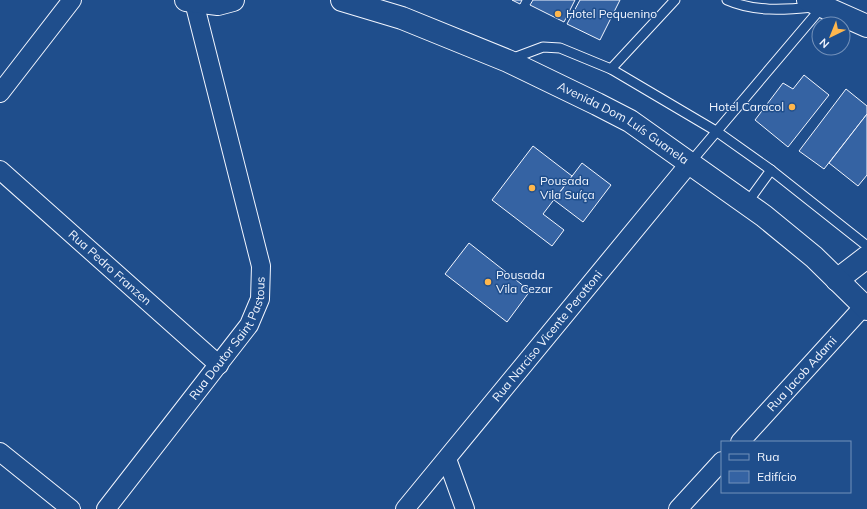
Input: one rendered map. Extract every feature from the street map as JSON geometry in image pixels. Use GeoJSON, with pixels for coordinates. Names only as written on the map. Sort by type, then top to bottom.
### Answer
{"type":"FeatureCollection","features":[{"type":"Feature","properties":{"kind":"main road"},"geometry":{"type":"LineString","coordinates":[[190,1],[218,4],[233,0]]}},
{"type":"Feature","properties":{"kind":"main road","name":"Avenida Dom Luís Guanela"},"geometry":{"type":"LineString","coordinates":[[342,0],[402,18],[508,60],[630,121],[688,164],[747,203],[794,240],[866,308]]}},
{"type":"Feature","properties":{"kind":"main road"},"geometry":{"type":"LineString","coordinates":[[815,3],[867,26]]}},
{"type":"Feature","properties":{"kind":"main road"},"geometry":{"type":"LineString","coordinates":[[837,280],[867,257]]}},
{"type":"Feature","properties":{"kind":"street"},"geometry":{"type":"LineString","coordinates":[[0,94],[72,0]]}},
{"type":"Feature","properties":{"kind":"street","name":"Rua Doutor Saint Pastous"},"geometry":{"type":"LineString","coordinates":[[106,509],[249,325],[260,299],[261,266],[190,1]]}},
{"type":"Feature","properties":{"kind":"street","name":"Rua Narciso Vicente Perottoni"},"geometry":{"type":"LineString","coordinates":[[406,509],[688,164]]}},
{"type":"Feature","properties":{"kind":"street","name":"Rua Pedro Franzen"},"geometry":{"type":"LineString","coordinates":[[0,170],[219,365]]}},
{"type":"Feature","properties":{"kind":"street","name":"Rua Jacob Adami"},"geometry":{"type":"LineString","coordinates":[[741,441],[866,308]]}},
{"type":"Feature","properties":{"kind":"street"},"geometry":{"type":"LineString","coordinates":[[0,452],[71,509]]}},
{"type":"Feature","properties":{"kind":"street"},"geometry":{"type":"LineString","coordinates":[[447,459],[465,509]]}},
{"type":"Feature","properties":{"kind":"street"},"geometry":{"type":"LineString","coordinates":[[678,509],[721,462]]}},
{"type":"Feature","properties":{"kind":"lane"},"geometry":{"type":"LineString","coordinates":[[611,68],[675,0]]}},
{"type":"Feature","properties":{"kind":"lane"},"geometry":{"type":"LineString","coordinates":[[727,0],[738,5],[777,11],[815,3]]}},
{"type":"Feature","properties":{"kind":"lane"},"geometry":{"type":"LineString","coordinates":[[688,164],[716,131],[815,3]]}},
{"type":"Feature","properties":{"kind":"lane"},"geometry":{"type":"LineString","coordinates":[[508,60],[543,47],[560,48],[611,68],[716,131],[771,170],[867,246]]}},
{"type":"Feature","properties":{"kind":"lane"},"geometry":{"type":"LineString","coordinates":[[747,203],[771,170]]}},
{"type":"Feature","properties":{"kind":"building"},"geometry":{"type":"Polygon","coordinates":[[[512,0],[522,0],[520,4],[512,0]]]}},
{"type":"Feature","properties":{"kind":"building","name":"Hotel Pequenino"},"geometry":{"type":"Polygon","coordinates":[[[533,0],[575,0],[564,22],[530,5],[533,0]]]}},
{"type":"Feature","properties":{"kind":"building"},"geometry":{"type":"Polygon","coordinates":[[[580,0],[620,0],[600,40],[567,24],[580,0]]]}},
{"type":"Feature","properties":{"kind":"building","name":"Hotel Caracol"},"geometry":{"type":"Polygon","coordinates":[[[804,75],[829,95],[788,147],[755,120],[783,83],[793,89],[804,75]]]}},
{"type":"Feature","properties":{"kind":"building"},"geometry":{"type":"Polygon","coordinates":[[[846,89],[867,106],[867,114],[824,169],[799,151],[846,89]]]}},
{"type":"Feature","properties":{"kind":"building"},"geometry":{"type":"Polygon","coordinates":[[[867,114],[867,175],[858,186],[829,163],[867,114]]]}},
{"type":"Feature","properties":{"kind":"building","name":"Pousada Vila Suíça"},"geometry":{"type":"Polygon","coordinates":[[[533,146],[572,176],[543,214],[564,230],[552,246],[492,200],[533,146]]]}},
{"type":"Feature","properties":{"kind":"building"},"geometry":{"type":"Polygon","coordinates":[[[582,163],[611,185],[583,222],[554,200],[582,163]]]}},
{"type":"Feature","properties":{"kind":"building","name":"Pousada Vila Cezar"},"geometry":{"type":"Polygon","coordinates":[[[469,243],[530,291],[507,322],[445,274],[469,243]]]}},
{"type":"Feature","properties":{"kind":"place","name":"Hotel Pequenino"},"geometry":{"type":"Point","coordinates":[558,14]}},
{"type":"Feature","properties":{"kind":"place","name":"Hotel Caracol"},"geometry":{"type":"Point","coordinates":[792,107]}},
{"type":"Feature","properties":{"kind":"place","name":"Pousada Vila Suíça"},"geometry":{"type":"Point","coordinates":[532,188]}},
{"type":"Feature","properties":{"kind":"place","name":"Pousada Vila Cezar"},"geometry":{"type":"Point","coordinates":[488,282]}}]}
